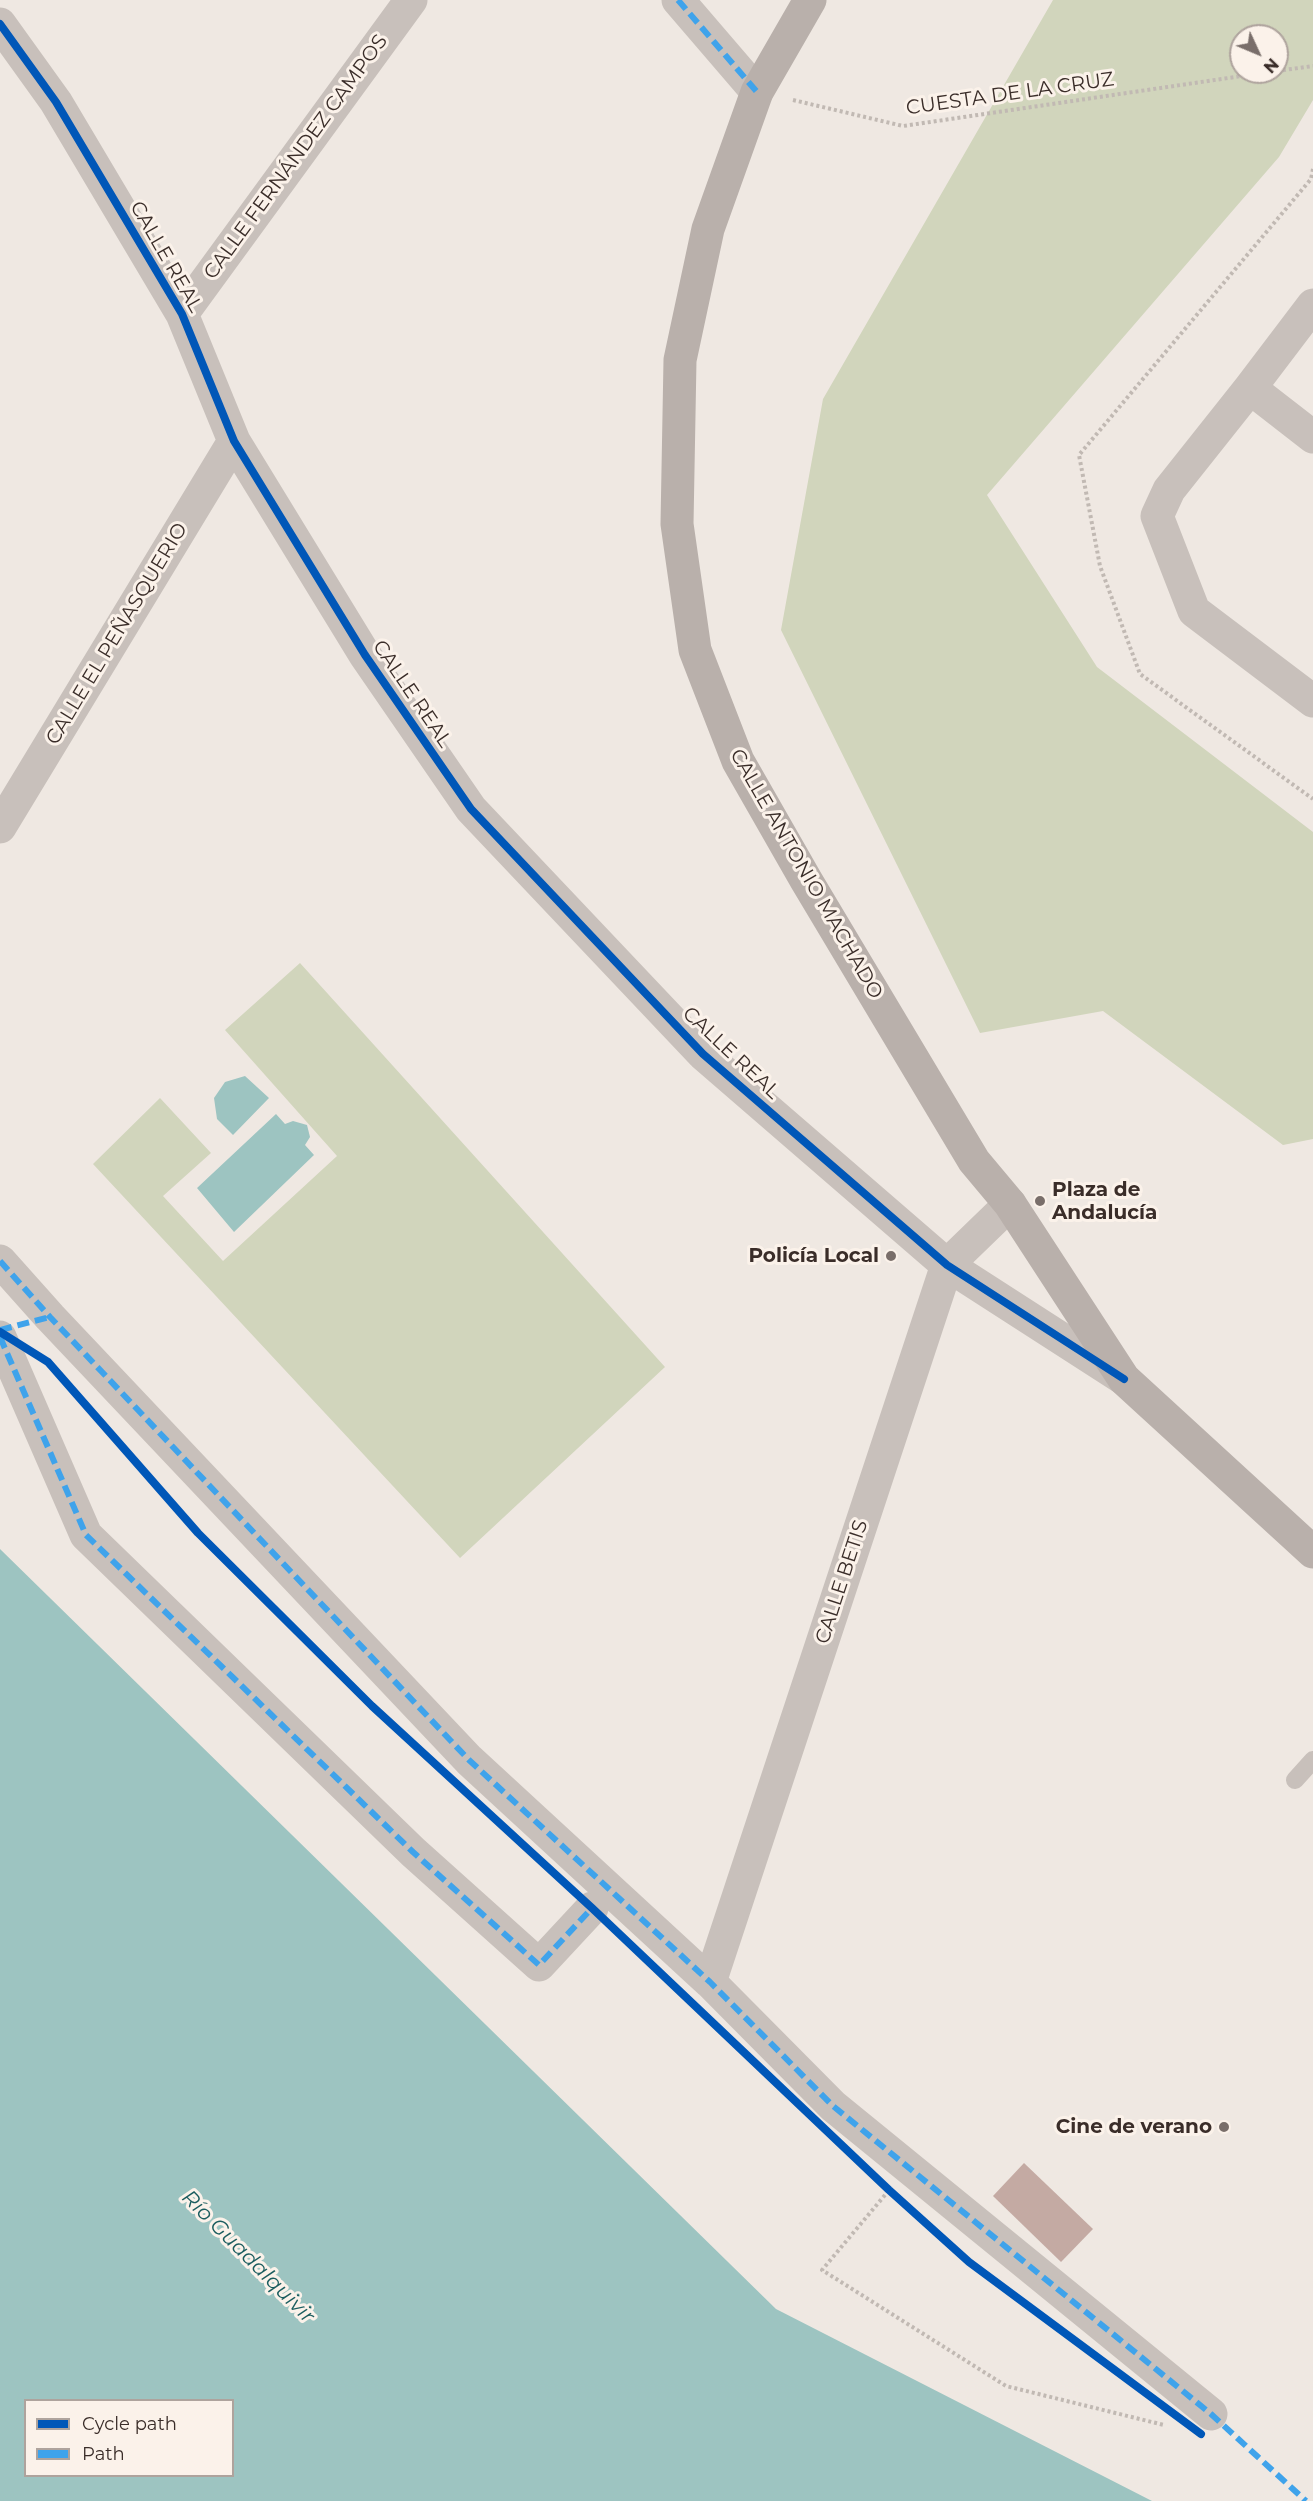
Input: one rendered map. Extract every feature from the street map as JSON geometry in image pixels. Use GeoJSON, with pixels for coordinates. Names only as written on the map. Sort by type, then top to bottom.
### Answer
{"type":"FeatureCollection","features":[{"type":"Feature","properties":{"kind":"main road","name":"CALLE ANTONIO MACHADO"},"geometry":{"type":"LineString","coordinates":[[810,0],[758,92],[708,229],[680,360],[677,524],[695,650],[738,761],[806,880],[974,1161],[1010,1204]]}},
{"type":"Feature","properties":{"kind":"main road"},"geometry":{"type":"LineString","coordinates":[[1010,1204],[1124,1378],[1313,1551]]}},
{"type":"Feature","properties":{"kind":"street","name":"CALLE FERNÁNDEZ CAMPOS"},"geometry":{"type":"LineString","coordinates":[[182,314],[411,0]]}},
{"type":"Feature","properties":{"kind":"street"},"geometry":{"type":"LineString","coordinates":[[678,0],[758,92]]}},
{"type":"Feature","properties":{"kind":"street","name":"CALLE REAL"},"geometry":{"type":"LineString","coordinates":[[0,24],[56,102],[182,314],[234,441],[364,655],[471,809],[703,1054],[947,1265]]}},
{"type":"Feature","properties":{"kind":"street"},"geometry":{"type":"LineString","coordinates":[[1313,305],[1168,490],[1157,516],[1194,611],[1313,701]]}},
{"type":"Feature","properties":{"kind":"street"},"geometry":{"type":"LineString","coordinates":[[1250,388],[1313,437]]}},
{"type":"Feature","properties":{"kind":"street","name":"CALLE EL PEÑASQUERIO"},"geometry":{"type":"LineString","coordinates":[[0,826],[234,441]]}},
{"type":"Feature","properties":{"kind":"street","name":"CALLE BETIS"},"geometry":{"type":"LineString","coordinates":[[710,1982],[947,1265],[1010,1204]]}},
{"type":"Feature","properties":{"kind":"street"},"geometry":{"type":"LineString","coordinates":[[0,1261],[58,1326],[470,1760],[710,1982],[833,2106],[1211,2414]]}},
{"type":"Feature","properties":{"kind":"street"},"geometry":{"type":"LineString","coordinates":[[947,1265],[1124,1378]]}},
{"type":"Feature","properties":{"kind":"street"},"geometry":{"type":"LineString","coordinates":[[0,1337],[86,1535],[413,1852],[539,1965],[592,1908]]}},
{"type":"Feature","properties":{"kind":"lane"},"geometry":{"type":"LineString","coordinates":[[1295,1780],[1313,1760]]}},
{"type":"Feature","properties":{"kind":"path"},"geometry":{"type":"LineString","coordinates":[[1289,69],[1313,66]]}},
{"type":"Feature","properties":{"kind":"path"},"geometry":{"type":"LineString","coordinates":[[881,2182],[898,2198]]}},
{"type":"Feature","properties":{"kind":"path"},"geometry":{"type":"LineString","coordinates":[[889,2190],[822,2270],[1006,2386],[1167,2425]]}},
{"type":"Feature","properties":{"kind":"green space"},"geometry":{"type":"Polygon","coordinates":[[[1053,0],[1313,0],[1313,100],[1279,157],[987,495],[1097,667],[1313,832],[1313,1139],[1283,1145],[1103,1011],[980,1033],[781,630],[823,399],[1053,0]]]}},
{"type":"Feature","properties":{"kind":"green space"},"geometry":{"type":"Polygon","coordinates":[[[300,963],[665,1367],[460,1558],[93,1164],[160,1098],[211,1153],[163,1196],[223,1261],[337,1156],[225,1030],[300,963]]]}},
{"type":"Feature","properties":{"kind":"water"},"geometry":{"type":"Polygon","coordinates":[[[245,1076],[269,1098],[233,1135],[217,1119],[214,1098],[225,1082],[245,1076]]]}},
{"type":"Feature","properties":{"kind":"water"},"geometry":{"type":"Polygon","coordinates":[[[276,1114],[285,1124],[293,1121],[307,1125],[310,1137],[305,1145],[314,1155],[234,1232],[197,1188],[276,1114]]]}},
{"type":"Feature","properties":{"kind":"water","name":"Río Guadalquivir"},"geometry":{"type":"Polygon","coordinates":[[[0,1549],[776,2309],[1152,2501],[0,2501],[0,1549]]]}},
{"type":"Feature","properties":{"kind":"building"},"geometry":{"type":"Polygon","coordinates":[[[1024,2163],[1093,2229],[1061,2262],[993,2196],[1024,2163]]]}},
{"type":"Feature","properties":{"kind":"marked path"},"geometry":{"type":"LineString","coordinates":[[678,0],[757,92]]}},
{"type":"Feature","properties":{"kind":"marked path"},"geometry":{"type":"LineString","coordinates":[[0,1261],[50,1317],[469,1760],[710,1982],[833,2106],[1211,2414],[1306,2501]]}},
{"type":"Feature","properties":{"kind":"marked path"},"geometry":{"type":"LineString","coordinates":[[0,1330],[50,1317]]}},
{"type":"Feature","properties":{"kind":"marked path"},"geometry":{"type":"LineString","coordinates":[[0,1337],[86,1535],[413,1852],[539,1965],[592,1908]]}},
{"type":"Feature","properties":{"kind":"cycle path"},"geometry":{"type":"LineString","coordinates":[[0,24],[56,102],[182,314],[234,441],[365,655],[471,809],[703,1054],[947,1265],[1124,1379]]}},
{"type":"Feature","properties":{"kind":"cycle path"},"geometry":{"type":"LineString","coordinates":[[0,1332],[48,1362],[198,1533],[372,1706],[592,1908],[889,2190],[969,2262],[1201,2434]]}},
{"type":"Feature","properties":{"kind":"place","name":"Plaza de Andalucía"},"geometry":{"type":"Point","coordinates":[1040,1201]}},
{"type":"Feature","properties":{"kind":"place","name":"Policía Local"},"geometry":{"type":"Point","coordinates":[891,1256]}},
{"type":"Feature","properties":{"kind":"place","name":"Cine de verano"},"geometry":{"type":"Point","coordinates":[1224,2127]}}]}
